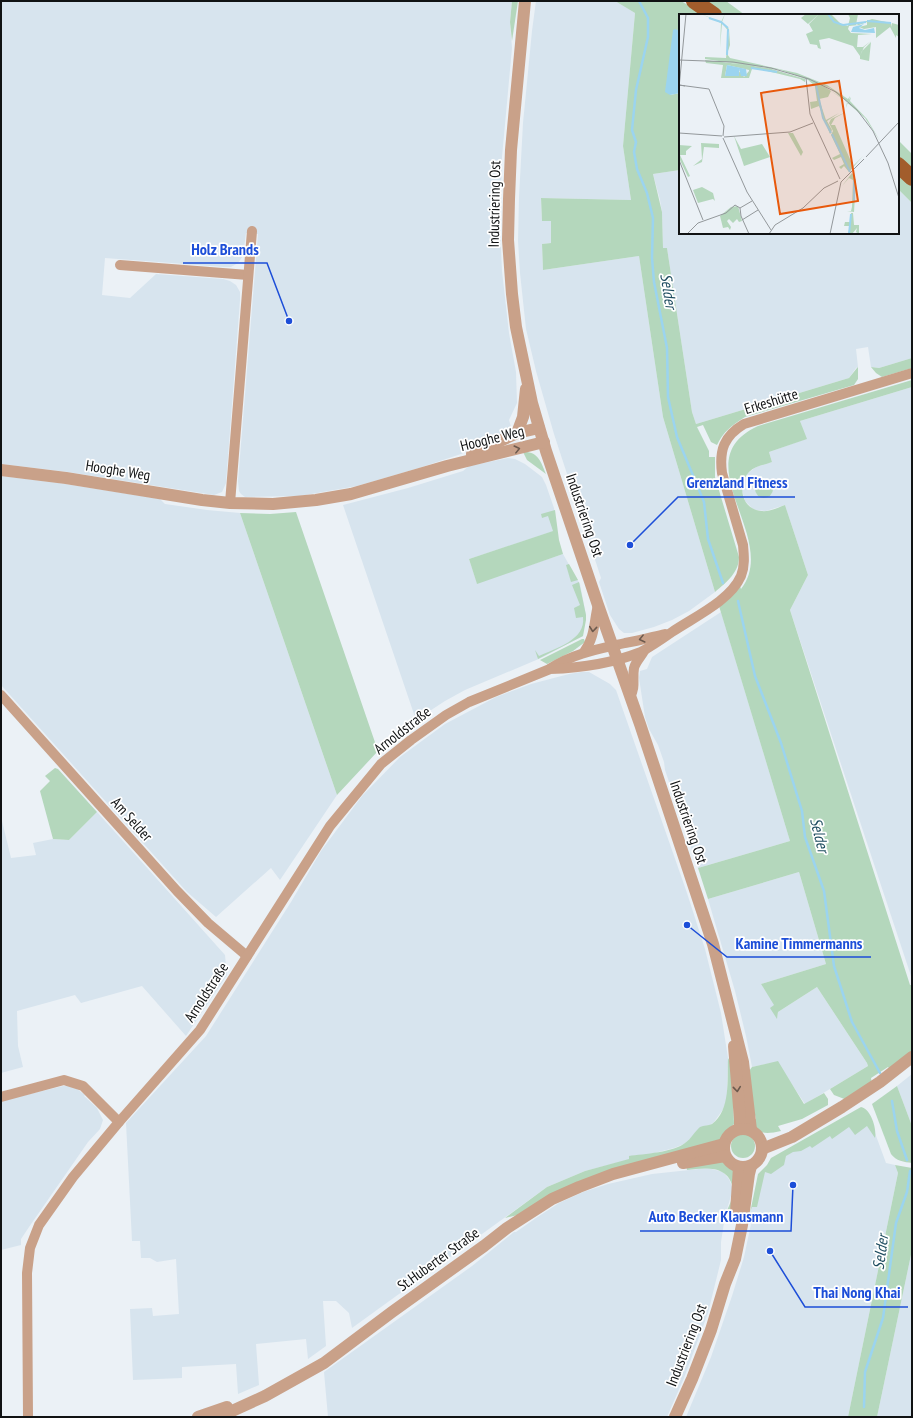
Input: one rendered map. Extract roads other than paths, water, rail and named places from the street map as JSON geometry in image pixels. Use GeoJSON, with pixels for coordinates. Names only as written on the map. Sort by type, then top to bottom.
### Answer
{"type":"FeatureCollection","features":[{"type":"Feature","properties":{"kind":"main road"},"geometry":{"type":"LineString","coordinates":[[694,1],[713,14]]}},
{"type":"Feature","properties":{"kind":"main road"},"geometry":{"type":"LineString","coordinates":[[899,166],[912,178]]}},
{"type":"Feature","properties":{"kind":"street","name":"Industriering Ost"},"geometry":{"type":"LineString","coordinates":[[525,1],[510,150],[508,240],[516,327],[527,381],[539,428],[710,937],[743,1062],[753,1136]]}},
{"type":"Feature","properties":{"kind":"street"},"geometry":{"type":"LineString","coordinates":[[230,503],[252,231]]}},
{"type":"Feature","properties":{"kind":"street"},"geometry":{"type":"LineString","coordinates":[[120,265],[248,275]]}},
{"type":"Feature","properties":{"kind":"street","name":"Erkeshütte"},"geometry":{"type":"LineString","coordinates":[[617,659],[644,651],[705,611],[736,584],[742,572],[744,557],[743,545],[722,473],[721,460],[726,442],[731,434],[744,424],[912,373]]}},
{"type":"Feature","properties":{"kind":"street","name":"Hooghe Weg"},"geometry":{"type":"LineString","coordinates":[[517,433],[523,417],[527,381]]}},
{"type":"Feature","properties":{"kind":"street","name":"Hooghe Weg"},"geometry":{"type":"LineString","coordinates":[[447,466],[517,433],[539,428]]}},
{"type":"Feature","properties":{"kind":"street","name":"Hooghe Weg"},"geometry":{"type":"LineString","coordinates":[[1,470],[58,476],[202,500],[230,503],[292,503],[351,494],[447,466],[544,442]]}},
{"type":"Feature","properties":{"kind":"street"},"geometry":{"type":"LineString","coordinates":[[584,652],[593,636],[598,605]]}},
{"type":"Feature","properties":{"kind":"street","name":"Erkeshütte"},"geometry":{"type":"LineString","coordinates":[[612,646],[671,632]]}},
{"type":"Feature","properties":{"kind":"street","name":"Arnoldstraße"},"geometry":{"type":"LineString","coordinates":[[28,1417],[26,1294],[30,1248],[36,1230],[73,1177],[200,1030],[330,826],[381,764],[440,719],[469,702],[550,669],[559,663],[584,652],[612,646]]}},
{"type":"Feature","properties":{"kind":"street"},"geometry":{"type":"LineString","coordinates":[[630,697],[634,690],[633,674],[636,664],[644,651]]}},
{"type":"Feature","properties":{"kind":"street","name":"Arnoldstraße"},"geometry":{"type":"LineString","coordinates":[[550,669],[561,669],[617,659]]}},
{"type":"Feature","properties":{"kind":"street","name":"Am Selder"},"geometry":{"type":"LineString","coordinates":[[1,695],[177,891],[208,922],[247,956]]}},
{"type":"Feature","properties":{"kind":"street"},"geometry":{"type":"LineString","coordinates":[[753,1136],[760,1157],[745,1166],[730,1163],[724,1150],[728,1136],[731,1132],[753,1136],[792,1137],[880,1082],[912,1057]]}},
{"type":"Feature","properties":{"kind":"street"},"geometry":{"type":"LineString","coordinates":[[1,1097],[64,1080],[83,1086],[119,1122]]}},
{"type":"Feature","properties":{"kind":"street","name":"St.Huberter Straße"},"geometry":{"type":"LineString","coordinates":[[219,1417],[265,1396],[324,1363],[507,1228],[552,1199],[613,1174],[724,1150]]}},
{"type":"Feature","properties":{"kind":"street","name":"Industriering Ost"},"geometry":{"type":"LineString","coordinates":[[675,1417],[692,1379],[725,1284],[726,1268],[745,1166]]}},
{"type":"Feature","properties":{"kind":"street","name":"St.Huberter Straße"},"geometry":{"type":"LineString","coordinates":[[198,1417],[220,1408],[265,1396]]}},
{"type":"Feature","properties":{"kind":"water"},"geometry":{"type":"Polygon","coordinates":[[[673,30],[679,31],[679,93],[670,95],[665,92],[673,30]]]}},
{"type":"Feature","properties":{"kind":"waterway","name":"Selder"},"geometry":{"type":"LineString","coordinates":[[639,1],[648,18],[648,37],[636,90],[632,130],[636,142],[634,152],[637,169],[647,193],[653,218],[652,258],[654,282],[667,348],[668,397],[677,437],[704,502],[708,539],[723,583]]}},
{"type":"Feature","properties":{"kind":"waterway","name":"Selder"},"geometry":{"type":"LineString","coordinates":[[738,601],[755,676],[781,743],[802,811],[805,837],[824,891],[834,966],[852,1022],[880,1073]]}},
{"type":"Feature","properties":{"kind":"waterway","name":"Selder"},"geometry":{"type":"LineString","coordinates":[[892,1101],[897,1131],[907,1160]]}},
{"type":"Feature","properties":{"kind":"waterway","name":"Selder"},"geometry":{"type":"LineString","coordinates":[[864,1407],[865,1372],[883,1318],[896,1223],[907,1192],[910,1171]]}},
{"type":"Feature","properties":{"kind":"place","name":"Holz Brands"},"geometry":{"type":"Point","coordinates":[289,321]}},
{"type":"Feature","properties":{"kind":"place","name":"Grenzland Fitness"},"geometry":{"type":"Point","coordinates":[630,545]}},
{"type":"Feature","properties":{"kind":"place","name":"Kamine Timmermanns"},"geometry":{"type":"Point","coordinates":[687,925]}},
{"type":"Feature","properties":{"kind":"place","name":"Auto Becker Klausmann"},"geometry":{"type":"Point","coordinates":[793,1185]}},
{"type":"Feature","properties":{"kind":"place","name":"Thai Nong Khai"},"geometry":{"type":"Point","coordinates":[770,1251]}}]}
